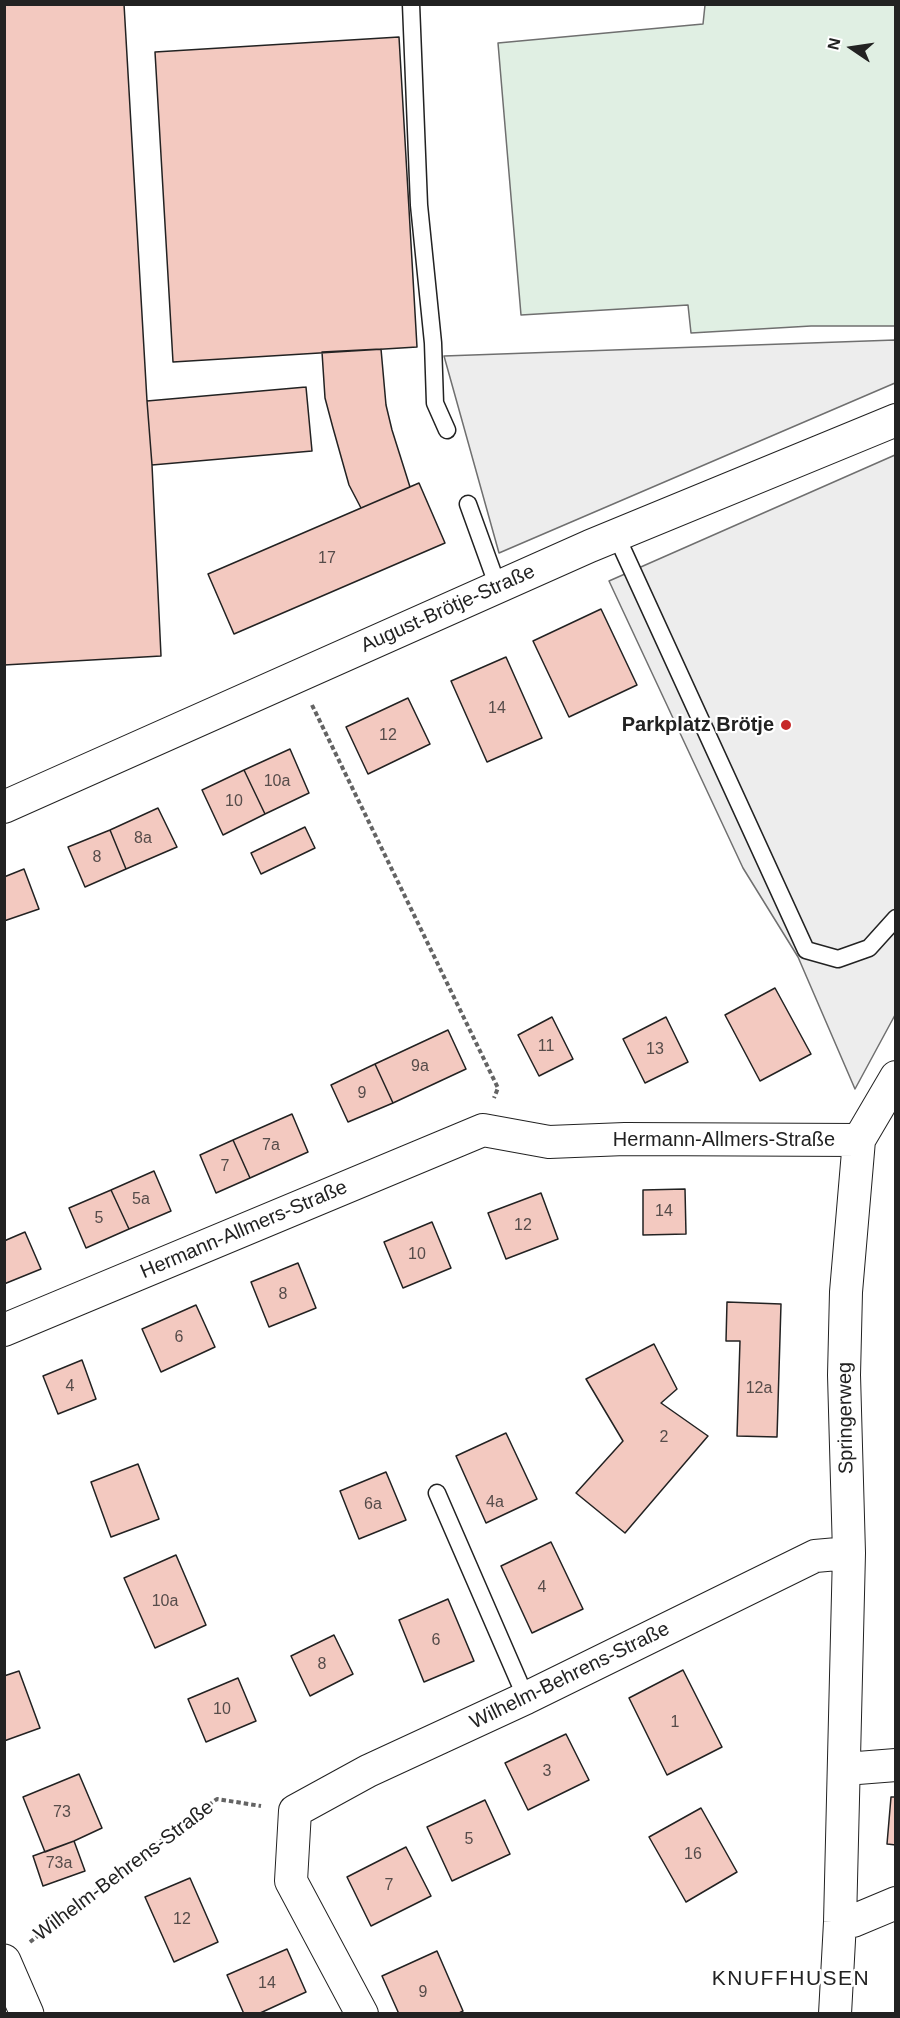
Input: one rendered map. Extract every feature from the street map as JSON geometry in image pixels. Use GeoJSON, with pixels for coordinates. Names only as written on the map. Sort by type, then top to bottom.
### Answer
{"type":"FeatureCollection","features":[{"type":"Feature","properties":{"kind":"street","name":"August-Brötje-Straße"},"geometry":{"type":"LineString","coordinates":[[4,807],[616,535],[896,420]]}},
{"type":"Feature","properties":{"kind":"street","name":"Springerweg"},"geometry":{"type":"LineString","coordinates":[[835,2013],[845,1769],[849,1553],[844,1375],[846,1292],[859,1140],[896,1077]]}},
{"type":"Feature","properties":{"kind":"street","name":"Hermann-Allmers-Straße"},"geometry":{"type":"LineString","coordinates":[[4,1330],[483,1130],[549,1142],[625,1139],[859,1140]]}},
{"type":"Feature","properties":{"kind":"street","name":"Wilhelm-Behrens-Straße"},"geometry":{"type":"LineString","coordinates":[[295,1811],[368,1771],[526,1698],[815,1556],[849,1553]]}},
{"type":"Feature","properties":{"kind":"street"},"geometry":{"type":"LineString","coordinates":[[845,1769],[896,1765]]}},
{"type":"Feature","properties":{"kind":"street"},"geometry":{"type":"LineString","coordinates":[[295,1811],[291,1881],[362,2013]]}},
{"type":"Feature","properties":{"kind":"street"},"geometry":{"type":"LineString","coordinates":[[840,1922],[853,1921],[896,1903]]}},
{"type":"Feature","properties":{"kind":"street"},"geometry":{"type":"LineString","coordinates":[[15,1953],[27,2013]]}},
{"type":"Feature","properties":{"kind":"lane"},"geometry":{"type":"LineString","coordinates":[[411,4],[419,205],[433,343],[435,404],[447,430]]}},
{"type":"Feature","properties":{"kind":"lane"},"geometry":{"type":"LineString","coordinates":[[468,504],[498,587]]}},
{"type":"Feature","properties":{"kind":"lane"},"geometry":{"type":"LineString","coordinates":[[616,535],[806,950],[838,959],[869,948],[896,918]]}},
{"type":"Feature","properties":{"kind":"lane"},"geometry":{"type":"LineString","coordinates":[[436,1493],[526,1698]]}},
{"type":"Feature","properties":{"kind":"path"},"geometry":{"type":"LineString","coordinates":[[298,677],[498,1088],[483,1130]]}},
{"type":"Feature","properties":{"kind":"path","name":"Wilhelm-Behrens-Straße"},"geometry":{"type":"LineString","coordinates":[[15,1953],[217,1799],[295,1811]]}},
{"type":"Feature","properties":{"kind":"green space"},"geometry":{"type":"Polygon","coordinates":[[[705,5],[895,5],[895,326],[811,326],[691,333],[688,305],[521,315],[498,43],[703,24],[705,5]]]}},
{"type":"Feature","properties":{"kind":"shaded area"},"geometry":{"type":"Polygon","coordinates":[[[895,340],[895,383],[499,553],[444,356],[895,340]]]}},
{"type":"Feature","properties":{"kind":"shaded area","name":"Parkplatz Brötje"},"geometry":{"type":"Polygon","coordinates":[[[895,455],[895,1015],[855,1089],[798,957],[743,868],[609,581],[895,455]]]}},
{"type":"Feature","properties":{"kind":"building"},"geometry":{"type":"Polygon","coordinates":[[[4,4],[124,4],[152,465],[161,656],[4,665],[4,4]]]}},
{"type":"Feature","properties":{"kind":"building"},"geometry":{"type":"Polygon","coordinates":[[[399,37],[417,347],[173,362],[155,52],[399,37]]]}},
{"type":"Feature","properties":{"kind":"building"},"geometry":{"type":"Polygon","coordinates":[[[381,349],[386,405],[410,487],[361,508],[349,485],[325,398],[322,352],[381,349]]]}},
{"type":"Feature","properties":{"kind":"building"},"geometry":{"type":"Polygon","coordinates":[[[306,387],[312,451],[152,465],[147,401],[306,387]]]}},
{"type":"Feature","properties":{"kind":"building"},"geometry":{"type":"Polygon","coordinates":[[[419,483],[445,543],[234,634],[208,574],[419,483]]]}},
{"type":"Feature","properties":{"kind":"building"},"geometry":{"type":"Polygon","coordinates":[[[601,609],[637,685],[569,717],[533,641],[601,609]]]}},
{"type":"Feature","properties":{"kind":"building"},"geometry":{"type":"Polygon","coordinates":[[[506,657],[542,738],[487,762],[451,681],[506,657]]]}},
{"type":"Feature","properties":{"kind":"building"},"geometry":{"type":"Polygon","coordinates":[[[408,698],[430,744],[368,774],[346,727],[408,698]]]}},
{"type":"Feature","properties":{"kind":"building"},"geometry":{"type":"Polygon","coordinates":[[[290,749],[309,793],[265,814],[244,770],[290,749]]]}},
{"type":"Feature","properties":{"kind":"building"},"geometry":{"type":"Polygon","coordinates":[[[244,770],[265,814],[223,835],[202,790],[244,770]]]}},
{"type":"Feature","properties":{"kind":"building"},"geometry":{"type":"Polygon","coordinates":[[[158,808],[177,847],[126,869],[110,830],[158,808]]]}},
{"type":"Feature","properties":{"kind":"building"},"geometry":{"type":"Polygon","coordinates":[[[305,827],[315,848],[261,874],[251,853],[305,827]]]}},
{"type":"Feature","properties":{"kind":"building"},"geometry":{"type":"Polygon","coordinates":[[[110,830],[126,869],[85,887],[68,847],[110,830]]]}},
{"type":"Feature","properties":{"kind":"building"},"geometry":{"type":"Polygon","coordinates":[[[24,869],[39,909],[4,921],[4,877],[24,869]]]}},
{"type":"Feature","properties":{"kind":"building"},"geometry":{"type":"Polygon","coordinates":[[[775,988],[811,1054],[760,1081],[725,1015],[775,988]]]}},
{"type":"Feature","properties":{"kind":"building"},"geometry":{"type":"Polygon","coordinates":[[[552,1017],[573,1059],[539,1076],[518,1035],[552,1017]]]}},
{"type":"Feature","properties":{"kind":"building"},"geometry":{"type":"Polygon","coordinates":[[[666,1017],[688,1062],[645,1083],[623,1039],[666,1017]]]}},
{"type":"Feature","properties":{"kind":"building"},"geometry":{"type":"Polygon","coordinates":[[[448,1030],[466,1069],[393,1103],[375,1064],[448,1030]]]}},
{"type":"Feature","properties":{"kind":"building"},"geometry":{"type":"Polygon","coordinates":[[[375,1064],[393,1103],[348,1122],[331,1085],[375,1064]]]}},
{"type":"Feature","properties":{"kind":"building"},"geometry":{"type":"Polygon","coordinates":[[[292,1114],[308,1152],[250,1178],[233,1140],[292,1114]]]}},
{"type":"Feature","properties":{"kind":"building"},"geometry":{"type":"Polygon","coordinates":[[[233,1140],[250,1178],[216,1193],[200,1155],[233,1140]]]}},
{"type":"Feature","properties":{"kind":"building"},"geometry":{"type":"Polygon","coordinates":[[[154,1171],[171,1211],[129,1229],[111,1190],[154,1171]]]}},
{"type":"Feature","properties":{"kind":"building"},"geometry":{"type":"Polygon","coordinates":[[[685,1189],[686,1234],[643,1235],[643,1190],[685,1189]]]}},
{"type":"Feature","properties":{"kind":"building"},"geometry":{"type":"Polygon","coordinates":[[[111,1190],[129,1229],[86,1248],[69,1208],[111,1190]]]}},
{"type":"Feature","properties":{"kind":"building"},"geometry":{"type":"Polygon","coordinates":[[[541,1193],[558,1239],[506,1259],[488,1213],[541,1193]]]}},
{"type":"Feature","properties":{"kind":"building"},"geometry":{"type":"Polygon","coordinates":[[[432,1222],[451,1268],[403,1288],[384,1242],[432,1222]]]}},
{"type":"Feature","properties":{"kind":"building"},"geometry":{"type":"Polygon","coordinates":[[[25,1232],[41,1269],[4,1284],[4,1241],[25,1232]]]}},
{"type":"Feature","properties":{"kind":"building"},"geometry":{"type":"Polygon","coordinates":[[[298,1263],[316,1308],[269,1327],[251,1282],[298,1263]]]}},
{"type":"Feature","properties":{"kind":"building"},"geometry":{"type":"Polygon","coordinates":[[[727,1302],[781,1304],[777,1437],[737,1436],[740,1341],[726,1341],[727,1302]]]}},
{"type":"Feature","properties":{"kind":"building"},"geometry":{"type":"Polygon","coordinates":[[[196,1305],[215,1347],[161,1372],[142,1329],[196,1305]]]}},
{"type":"Feature","properties":{"kind":"building"},"geometry":{"type":"Polygon","coordinates":[[[654,1344],[677,1389],[661,1403],[708,1436],[625,1533],[576,1493],[623,1441],[586,1379],[654,1344]]]}},
{"type":"Feature","properties":{"kind":"building"},"geometry":{"type":"Polygon","coordinates":[[[82,1360],[96,1399],[58,1414],[43,1376],[82,1360]]]}},
{"type":"Feature","properties":{"kind":"building"},"geometry":{"type":"Polygon","coordinates":[[[506,1433],[537,1499],[486,1523],[456,1456],[506,1433]]]}},
{"type":"Feature","properties":{"kind":"building"},"geometry":{"type":"Polygon","coordinates":[[[138,1464],[159,1519],[111,1537],[91,1482],[138,1464]]]}},
{"type":"Feature","properties":{"kind":"building"},"geometry":{"type":"Polygon","coordinates":[[[386,1472],[406,1520],[359,1539],[340,1491],[386,1472]]]}},
{"type":"Feature","properties":{"kind":"building"},"geometry":{"type":"Polygon","coordinates":[[[551,1542],[583,1609],[532,1633],[501,1566],[551,1542]]]}},
{"type":"Feature","properties":{"kind":"building"},"geometry":{"type":"Polygon","coordinates":[[[176,1555],[206,1625],[155,1648],[124,1578],[176,1555]]]}},
{"type":"Feature","properties":{"kind":"building"},"geometry":{"type":"Polygon","coordinates":[[[448,1599],[474,1661],[424,1682],[399,1620],[448,1599]]]}},
{"type":"Feature","properties":{"kind":"building"},"geometry":{"type":"Polygon","coordinates":[[[334,1635],[353,1674],[310,1696],[291,1656],[334,1635]]]}},
{"type":"Feature","properties":{"kind":"building"},"geometry":{"type":"Polygon","coordinates":[[[683,1670],[722,1747],[667,1775],[629,1698],[683,1670]]]}},
{"type":"Feature","properties":{"kind":"building"},"geometry":{"type":"Polygon","coordinates":[[[19,1671],[40,1728],[4,1741],[4,1676],[19,1671]]]}},
{"type":"Feature","properties":{"kind":"building"},"geometry":{"type":"Polygon","coordinates":[[[238,1678],[256,1721],[206,1742],[188,1699],[238,1678]]]}},
{"type":"Feature","properties":{"kind":"building"},"geometry":{"type":"Polygon","coordinates":[[[566,1734],[589,1780],[528,1810],[505,1763],[566,1734]]]}},
{"type":"Feature","properties":{"kind":"building"},"geometry":{"type":"Polygon","coordinates":[[[79,1774],[102,1828],[45,1852],[23,1797],[79,1774]]]}},
{"type":"Feature","properties":{"kind":"building"},"geometry":{"type":"Polygon","coordinates":[[[891,1797],[896,1797],[896,1845],[887,1844],[891,1797]]]}},
{"type":"Feature","properties":{"kind":"building"},"geometry":{"type":"Polygon","coordinates":[[[485,1800],[510,1854],[452,1881],[427,1827],[485,1800]]]}},
{"type":"Feature","properties":{"kind":"building"},"geometry":{"type":"Polygon","coordinates":[[[701,1808],[737,1872],[686,1902],[649,1837],[701,1808]]]}},
{"type":"Feature","properties":{"kind":"building"},"geometry":{"type":"Polygon","coordinates":[[[74,1841],[85,1871],[43,1886],[33,1856],[74,1841]]]}},
{"type":"Feature","properties":{"kind":"building"},"geometry":{"type":"Polygon","coordinates":[[[406,1847],[431,1896],[371,1926],[347,1877],[406,1847]]]}},
{"type":"Feature","properties":{"kind":"building"},"geometry":{"type":"Polygon","coordinates":[[[190,1878],[218,1942],[174,1962],[145,1897],[190,1878]]]}},
{"type":"Feature","properties":{"kind":"building"},"geometry":{"type":"Polygon","coordinates":[[[287,1949],[306,1992],[258,2014],[244,2014],[227,1975],[287,1949]]]}},
{"type":"Feature","properties":{"kind":"building"},"geometry":{"type":"Polygon","coordinates":[[[437,1951],[463,2011],[457,2014],[399,2014],[382,1976],[437,1951]]]}},
{"type":"Feature","properties":{"kind":"place","name":"Parkplatz Brötje"},"geometry":{"type":"Point","coordinates":[786,725]}},
{"type":"Feature","properties":{"kind":"district","name":"KNUFFHUSEN"},"geometry":{"type":"Point","coordinates":[791,1979]}}]}
